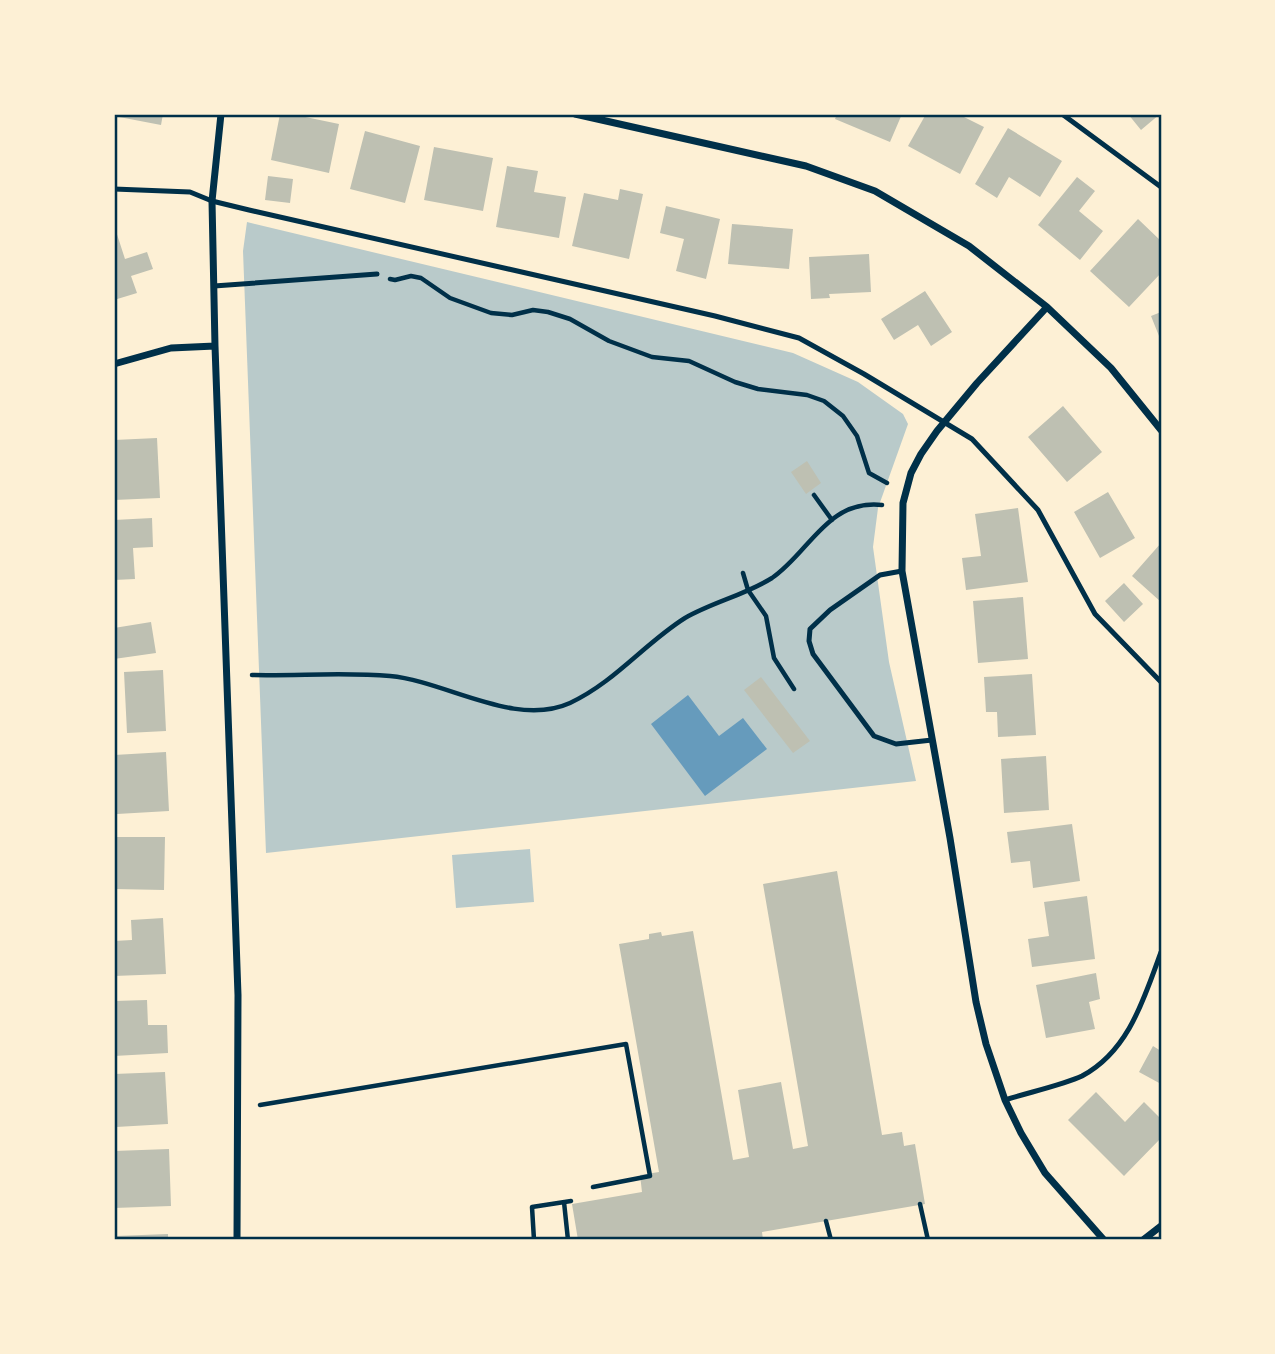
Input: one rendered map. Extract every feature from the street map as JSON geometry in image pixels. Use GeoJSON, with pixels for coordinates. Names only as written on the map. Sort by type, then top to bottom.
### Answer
{"type":"FeatureCollection","features":[{"type":"Feature","properties":{"kind":"street"},"geometry":{"type":"LineString","coordinates":[[221,114],[212,201],[238,995],[237,1240]]}},
{"type":"Feature","properties":{"kind":"street"},"geometry":{"type":"LineString","coordinates":[[575,114],[806,166],[875,191],[969,246],[1047,307],[1111,368],[1161,430]]}},
{"type":"Feature","properties":{"kind":"street"},"geometry":{"type":"LineString","coordinates":[[1047,307],[977,383],[921,454],[911,473],[903,503],[902,571],[976,1002],[986,1044],[1005,1100],[1045,1173],[1104,1240]]}},
{"type":"Feature","properties":{"kind":"street"},"geometry":{"type":"LineString","coordinates":[[114,364],[171,348],[215,346]]}},
{"type":"Feature","properties":{"kind":"street"},"geometry":{"type":"LineString","coordinates":[[1143,1240],[1161,1226]]}},
{"type":"Feature","properties":{"kind":"lane"},"geometry":{"type":"LineString","coordinates":[[1062,114],[1161,187]]}},
{"type":"Feature","properties":{"kind":"lane"},"geometry":{"type":"LineString","coordinates":[[114,189],[190,192],[212,201],[715,316],[799,338],[972,439],[1038,510],[1095,614],[1161,682]]}},
{"type":"Feature","properties":{"kind":"lane"},"geometry":{"type":"LineString","coordinates":[[214,286],[377,274]]}},
{"type":"Feature","properties":{"kind":"lane"},"geometry":{"type":"LineString","coordinates":[[902,571],[880,575],[830,610],[810,629],[809,641],[813,654],[874,736],[896,744],[932,740]]}},
{"type":"Feature","properties":{"kind":"lane"},"geometry":{"type":"LineString","coordinates":[[1005,1100],[1082,1076],[1118,1047],[1140,1008],[1161,952]]}},
{"type":"Feature","properties":{"kind":"path"},"geometry":{"type":"LineString","coordinates":[[395,280],[411,276],[421,278],[450,298],[491,313],[512,315],[533,310],[548,312],[570,319],[609,341],[652,357],[689,361],[735,382],[758,389],[807,395],[824,401],[843,416],[857,436],[869,473],[887,483]]}},
{"type":"Feature","properties":{"kind":"path"},"geometry":{"type":"LineString","coordinates":[[814,495],[832,520]]}},
{"type":"Feature","properties":{"kind":"path"},"geometry":{"type":"LineString","coordinates":[[252,676],[389,676],[436,686],[484,703],[525,709],[568,704],[613,676],[685,618],[771,578],[832,520],[853,507],[882,505]]}},
{"type":"Feature","properties":{"kind":"path"},"geometry":{"type":"LineString","coordinates":[[743,573],[748,590],[766,616],[774,658],[794,689]]}},
{"type":"Feature","properties":{"kind":"path"},"geometry":{"type":"LineString","coordinates":[[260,1105],[626,1044],[650,1176],[593,1187]]}},
{"type":"Feature","properties":{"kind":"path"},"geometry":{"type":"LineString","coordinates":[[534,1240],[532,1207],[571,1201]]}},
{"type":"Feature","properties":{"kind":"path"},"geometry":{"type":"LineString","coordinates":[[565,1202],[568,1240]]}},
{"type":"Feature","properties":{"kind":"path"},"geometry":{"type":"LineString","coordinates":[[920,1205],[928,1240]]}},
{"type":"Feature","properties":{"kind":"path"},"geometry":{"type":"LineString","coordinates":[[826,1221],[831,1240]]}},
{"type":"Feature","properties":{"kind":"shaded area"},"geometry":{"type":"Polygon","coordinates":[[[247,222],[793,353],[858,382],[903,414],[908,424],[878,508],[873,547],[889,662],[916,781],[266,853],[243,251],[247,222]]]}},
{"type":"Feature","properties":{"kind":"shaded area"},"geometry":{"type":"Polygon","coordinates":[[[530,849],[534,902],[456,908],[452,855],[530,849]]]}},
{"type":"Feature","properties":{"kind":"water"},"geometry":{"type":"Polygon","coordinates":[[[688,695],[719,736],[743,718],[767,749],[705,796],[651,724],[688,695]]]}},
{"type":"Feature","properties":{"kind":"building"},"geometry":{"type":"Polygon","coordinates":[[[114,114],[163,114],[161,125],[114,114]]]}},
{"type":"Feature","properties":{"kind":"building"},"geometry":{"type":"Polygon","coordinates":[[[280,114],[339,124],[329,173],[271,160],[280,114]]]}},
{"type":"Feature","properties":{"kind":"building"},"geometry":{"type":"Polygon","coordinates":[[[837,114],[902,114],[890,142],[835,119],[837,114]]]}},
{"type":"Feature","properties":{"kind":"building"},"geometry":{"type":"Polygon","coordinates":[[[926,114],[958,114],[984,127],[960,174],[908,146],[926,114]]]}},
{"type":"Feature","properties":{"kind":"building"},"geometry":{"type":"Polygon","coordinates":[[[1128,114],[1160,114],[1141,130],[1128,114]]]}},
{"type":"Feature","properties":{"kind":"building"},"geometry":{"type":"Polygon","coordinates":[[[1008,128],[1062,161],[1040,197],[1009,177],[997,198],[975,184],[1008,128]]]}},
{"type":"Feature","properties":{"kind":"building"},"geometry":{"type":"Polygon","coordinates":[[[365,131],[420,146],[405,203],[350,189],[365,131]]]}},
{"type":"Feature","properties":{"kind":"building"},"geometry":{"type":"Polygon","coordinates":[[[434,147],[493,158],[483,211],[424,200],[434,147]]]}},
{"type":"Feature","properties":{"kind":"building"},"geometry":{"type":"Polygon","coordinates":[[[507,166],[538,171],[534,192],[566,197],[559,238],[496,227],[507,166]]]}},
{"type":"Feature","properties":{"kind":"building"},"geometry":{"type":"Polygon","coordinates":[[[268,176],[293,179],[290,203],[265,200],[268,176]]]}},
{"type":"Feature","properties":{"kind":"building"},"geometry":{"type":"Polygon","coordinates":[[[1077,177],[1095,191],[1079,211],[1103,231],[1080,260],[1038,225],[1077,177]]]}},
{"type":"Feature","properties":{"kind":"building"},"geometry":{"type":"Polygon","coordinates":[[[620,189],[643,194],[629,259],[572,246],[584,193],[618,200],[620,189]]]}},
{"type":"Feature","properties":{"kind":"building"},"geometry":{"type":"Polygon","coordinates":[[[666,206],[720,219],[706,279],[676,271],[684,239],[660,233],[666,206]]]}},
{"type":"Feature","properties":{"kind":"building"},"geometry":{"type":"Polygon","coordinates":[[[1138,219],[1161,241],[1161,273],[1129,307],[1090,271],[1138,219]]]}},
{"type":"Feature","properties":{"kind":"building"},"geometry":{"type":"Polygon","coordinates":[[[732,224],[793,229],[789,269],[728,264],[732,224]]]}},
{"type":"Feature","properties":{"kind":"building"},"geometry":{"type":"Polygon","coordinates":[[[114,225],[125,259],[147,252],[153,269],[131,276],[137,293],[114,300],[114,225]]]}},
{"type":"Feature","properties":{"kind":"building"},"geometry":{"type":"Polygon","coordinates":[[[869,254],[871,292],[829,294],[830,298],[811,299],[809,257],[869,254]]]}},
{"type":"Feature","properties":{"kind":"building"},"geometry":{"type":"Polygon","coordinates":[[[925,291],[952,332],[931,346],[918,325],[894,340],[881,319],[925,291]]]}},
{"type":"Feature","properties":{"kind":"building"},"geometry":{"type":"Polygon","coordinates":[[[1161,312],[1161,341],[1151,316],[1161,312]]]}},
{"type":"Feature","properties":{"kind":"building"},"geometry":{"type":"Polygon","coordinates":[[[1063,406],[1102,452],[1067,482],[1028,437],[1063,406]]]}},
{"type":"Feature","properties":{"kind":"building"},"geometry":{"type":"Polygon","coordinates":[[[157,438],[160,498],[114,500],[114,440],[157,438]]]}},
{"type":"Feature","properties":{"kind":"building"},"geometry":{"type":"Polygon","coordinates":[[[807,461],[821,483],[806,494],[791,472],[807,461]]]}},
{"type":"Feature","properties":{"kind":"building"},"geometry":{"type":"Polygon","coordinates":[[[1108,492],[1135,538],[1100,558],[1074,512],[1108,492]]]}},
{"type":"Feature","properties":{"kind":"building"},"geometry":{"type":"Polygon","coordinates":[[[1018,508],[1028,582],[966,590],[962,558],[981,556],[975,514],[1018,508]]]}},
{"type":"Feature","properties":{"kind":"building"},"geometry":{"type":"Polygon","coordinates":[[[152,518],[153,547],[133,548],[135,579],[114,580],[114,520],[152,518]]]}},
{"type":"Feature","properties":{"kind":"building"},"geometry":{"type":"Polygon","coordinates":[[[1161,543],[1161,602],[1132,576],[1161,543]]]}},
{"type":"Feature","properties":{"kind":"building"},"geometry":{"type":"Polygon","coordinates":[[[1124,583],[1143,604],[1124,622],[1105,601],[1124,583]]]}},
{"type":"Feature","properties":{"kind":"building"},"geometry":{"type":"Polygon","coordinates":[[[1023,597],[1028,659],[978,663],[973,601],[1023,597]]]}},
{"type":"Feature","properties":{"kind":"building"},"geometry":{"type":"Polygon","coordinates":[[[151,622],[156,653],[114,659],[114,628],[151,622]]]}},
{"type":"Feature","properties":{"kind":"building"},"geometry":{"type":"Polygon","coordinates":[[[163,670],[166,731],[127,733],[124,672],[163,670]]]}},
{"type":"Feature","properties":{"kind":"building"},"geometry":{"type":"Polygon","coordinates":[[[1032,674],[1036,735],[998,737],[997,712],[986,712],[984,677],[1032,674]]]}},
{"type":"Feature","properties":{"kind":"building"},"geometry":{"type":"Polygon","coordinates":[[[761,677],[810,741],[793,753],[744,690],[761,677]]]}},
{"type":"Feature","properties":{"kind":"building"},"geometry":{"type":"Polygon","coordinates":[[[166,752],[169,811],[117,814],[114,755],[166,752]]]}},
{"type":"Feature","properties":{"kind":"building"},"geometry":{"type":"Polygon","coordinates":[[[1046,756],[1049,810],[1004,813],[1001,759],[1046,756]]]}},
{"type":"Feature","properties":{"kind":"building"},"geometry":{"type":"Polygon","coordinates":[[[1072,824],[1080,881],[1033,888],[1030,861],[1011,863],[1007,832],[1072,824]]]}},
{"type":"Feature","properties":{"kind":"building"},"geometry":{"type":"Polygon","coordinates":[[[115,837],[165,837],[164,890],[115,889],[115,837]]]}},
{"type":"Feature","properties":{"kind":"building"},"geometry":{"type":"Polygon","coordinates":[[[837,871],[882,1135],[902,1132],[904,1146],[915,1144],[925,1204],[762,1232],[763,1240],[578,1240],[572,1204],[642,1192],[640,1175],[659,1172],[619,944],[649,939],[649,934],[661,932],[662,936],[693,931],[733,1160],[749,1157],[738,1090],[781,1082],[793,1149],[808,1146],[763,884],[837,871]]]}},
{"type":"Feature","properties":{"kind":"building"},"geometry":{"type":"Polygon","coordinates":[[[1087,896],[1095,959],[1032,967],[1028,939],[1049,936],[1044,902],[1087,896]]]}},
{"type":"Feature","properties":{"kind":"building"},"geometry":{"type":"Polygon","coordinates":[[[163,918],[166,974],[114,976],[114,941],[132,940],[131,920],[163,918]]]}},
{"type":"Feature","properties":{"kind":"building"},"geometry":{"type":"Polygon","coordinates":[[[1096,973],[1100,999],[1089,1002],[1095,1029],[1046,1038],[1036,985],[1096,973]]]}},
{"type":"Feature","properties":{"kind":"building"},"geometry":{"type":"Polygon","coordinates":[[[147,1000],[148,1025],[167,1025],[168,1053],[114,1056],[114,1001],[147,1000]]]}},
{"type":"Feature","properties":{"kind":"building"},"geometry":{"type":"Polygon","coordinates":[[[1153,1046],[1161,1051],[1161,1084],[1139,1072],[1153,1046]]]}},
{"type":"Feature","properties":{"kind":"building"},"geometry":{"type":"Polygon","coordinates":[[[165,1072],[168,1124],[116,1127],[114,1074],[165,1072]]]}},
{"type":"Feature","properties":{"kind":"building"},"geometry":{"type":"Polygon","coordinates":[[[1096,1092],[1125,1122],[1144,1102],[1161,1119],[1161,1138],[1124,1176],[1068,1120],[1096,1092]]]}},
{"type":"Feature","properties":{"kind":"building"},"geometry":{"type":"Polygon","coordinates":[[[169,1149],[171,1206],[114,1208],[114,1151],[169,1149]]]}},
{"type":"Feature","properties":{"kind":"building"},"geometry":{"type":"Polygon","coordinates":[[[168,1234],[168,1240],[116,1240],[116,1236],[168,1234]]]}}]}
